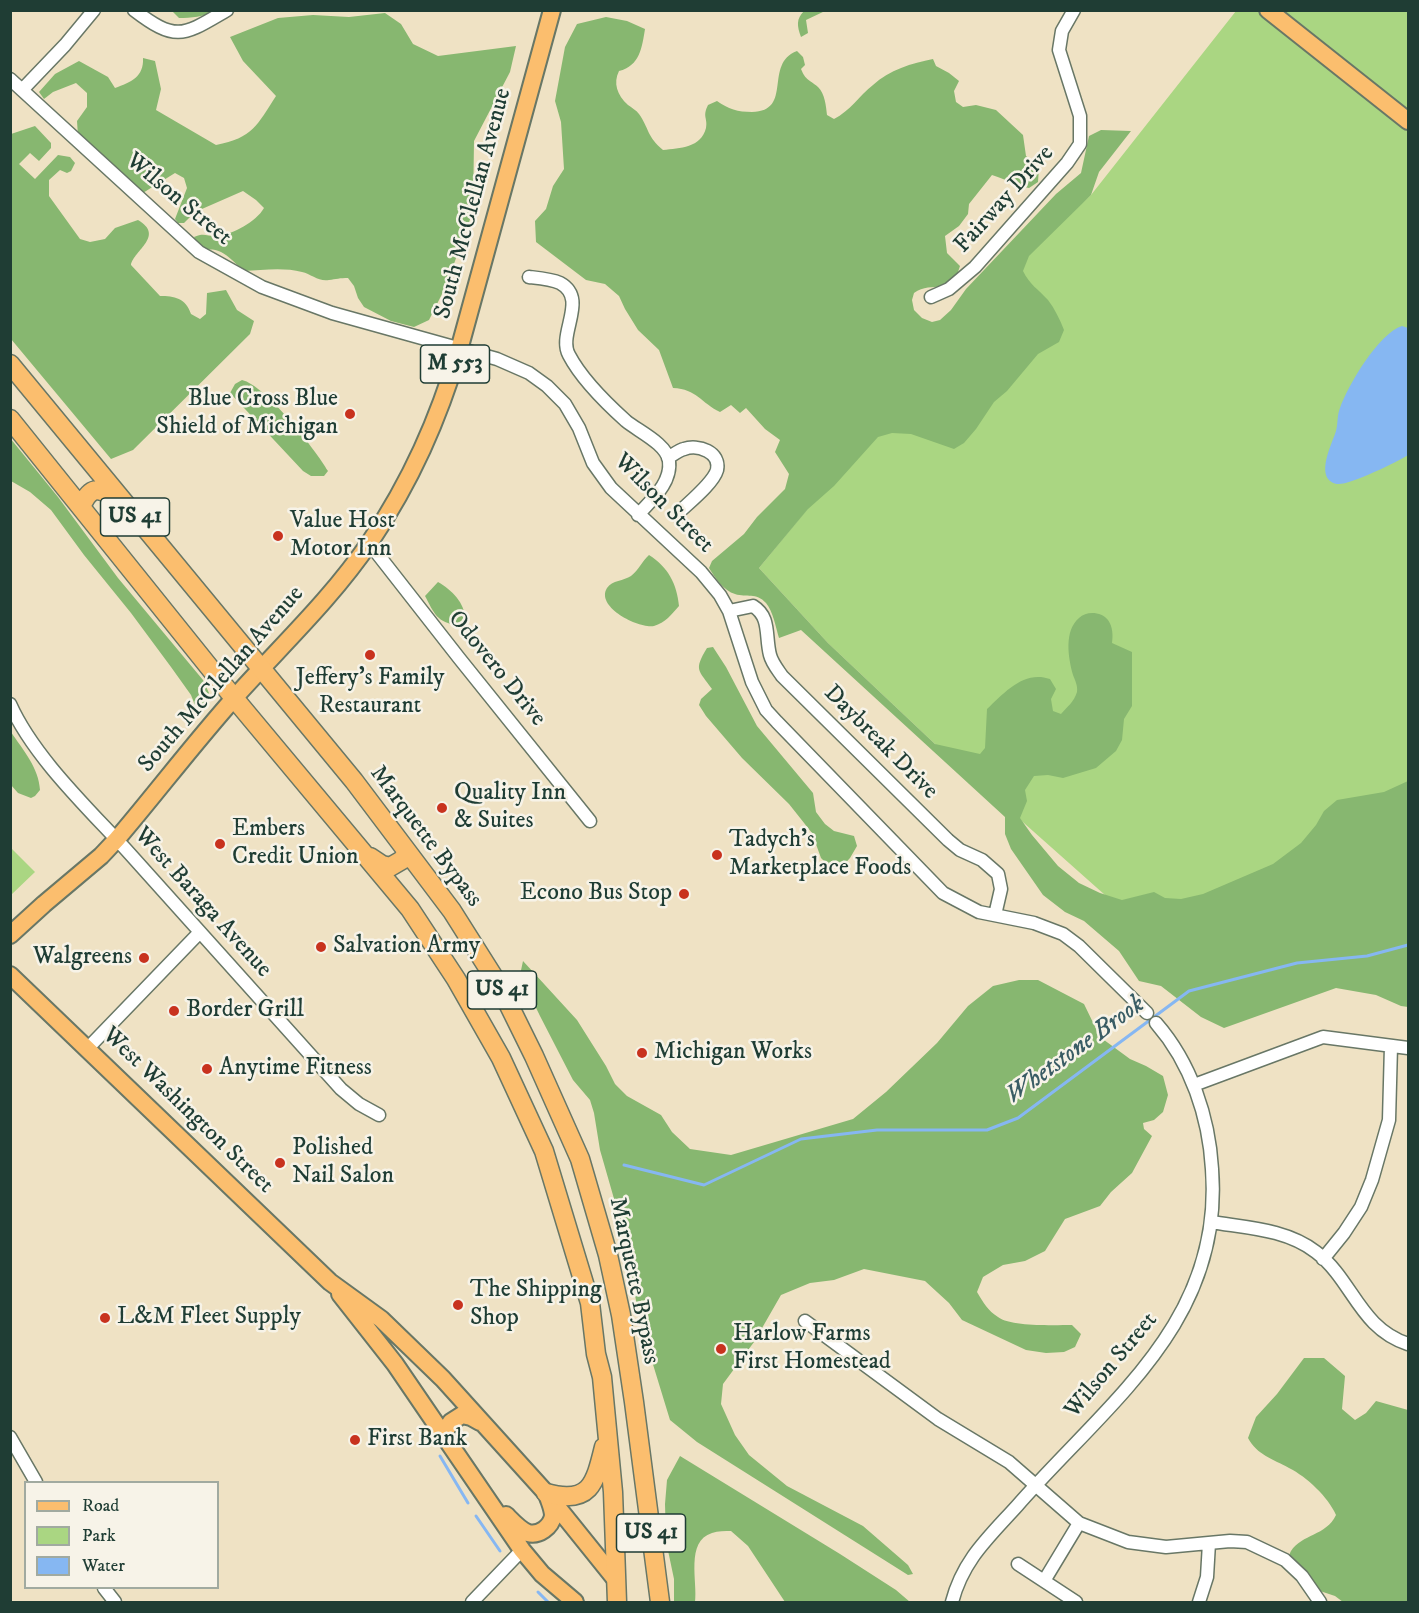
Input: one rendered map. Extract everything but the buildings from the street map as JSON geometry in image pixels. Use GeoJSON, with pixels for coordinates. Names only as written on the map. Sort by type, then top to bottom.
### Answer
{"type":"FeatureCollection","features":[{"type":"Feature","properties":{"kind":"highway","name":"Marquette Bypass"},"geometry":{"type":"LineString","coordinates":[[10,364],[354,781],[452,911],[500,987],[580,1159],[608,1255],[621,1315],[643,1463],[660,1602]]}},
{"type":"Feature","properties":{"kind":"highway","name":"Marquette Bypass"},"geometry":{"type":"LineString","coordinates":[[10,419],[234,698],[410,909],[456,979],[501,1058],[544,1151],[590,1303],[596,1354],[602,1377],[613,1492],[617,1602]]}},
{"type":"Feature","properties":{"kind":"highway"},"geometry":{"type":"LineString","coordinates":[[81,507],[90,491],[96,490],[122,500]]}},
{"type":"Feature","properties":{"kind":"highway"},"geometry":{"type":"LineString","coordinates":[[363,853],[382,865],[390,867],[402,860],[407,852]]}},
{"type":"Feature","properties":{"kind":"highway"},"geometry":{"type":"LineString","coordinates":[[546,1493],[572,1497],[588,1488],[599,1468],[607,1436]]}},
{"type":"Feature","properties":{"kind":"highway"},"geometry":{"type":"LineString","coordinates":[[616,1580],[633,1602]]}},
{"type":"Feature","properties":{"kind":"main road","name":"South McClellan Avenue"},"geometry":{"type":"LineString","coordinates":[[10,936],[117,840],[234,698],[326,597],[369,543],[402,490],[428,439],[445,395],[552,10]]}},
{"type":"Feature","properties":{"kind":"main road"},"geometry":{"type":"LineString","coordinates":[[1268,10],[1408,121]]}},
{"type":"Feature","properties":{"kind":"main road","name":"West Washington Street"},"geometry":{"type":"LineString","coordinates":[[10,975],[330,1281],[381,1319],[443,1379],[546,1493],[616,1580]]}},
{"type":"Feature","properties":{"kind":"main road","name":"West Washington Street"},"geometry":{"type":"LineString","coordinates":[[330,1281],[395,1364],[522,1550],[542,1574],[575,1602]]}},
{"type":"Feature","properties":{"kind":"main road"},"geometry":{"type":"LineString","coordinates":[[443,1434],[451,1422],[462,1415],[471,1417],[488,1428]]}},
{"type":"Feature","properties":{"kind":"main road"},"geometry":{"type":"LineString","coordinates":[[487,1499],[524,1530],[534,1534],[548,1526],[553,1515],[546,1493]]}},
{"type":"Feature","properties":{"kind":"street"},"geometry":{"type":"LineString","coordinates":[[22,90],[65,45],[93,10]]}},
{"type":"Feature","properties":{"kind":"street"},"geometry":{"type":"LineString","coordinates":[[134,10],[146,20],[176,33],[192,30],[227,10]]}},
{"type":"Feature","properties":{"kind":"street","name":"Fairway Drive"},"geometry":{"type":"LineString","coordinates":[[930,297],[949,289],[975,267],[1067,163],[1080,144],[1080,116],[1059,50],[1062,31],[1074,10]]}},
{"type":"Feature","properties":{"kind":"street","name":"Wilson Street"},"geometry":{"type":"LineString","coordinates":[[10,79],[199,252],[272,291],[332,313],[497,359],[529,372],[547,386],[565,404],[579,428],[593,464],[611,488],[701,572],[720,595],[729,611],[752,682],[766,710],[777,722],[943,893],[979,912],[1034,923],[1063,934],[1079,946],[1148,1013]]}},
{"type":"Feature","properties":{"kind":"street"},"geometry":{"type":"LineString","coordinates":[[529,277],[559,283],[568,289],[573,309],[566,345],[568,354],[591,386],[625,420],[652,439],[668,458],[665,483],[638,515]]}},
{"type":"Feature","properties":{"kind":"street"},"geometry":{"type":"LineString","coordinates":[[668,458],[684,449],[694,447],[712,453],[717,462],[717,469],[712,479],[676,515]]}},
{"type":"Feature","properties":{"kind":"street","name":"Odovero Drive"},"geometry":{"type":"LineString","coordinates":[[369,543],[590,821]]}},
{"type":"Feature","properties":{"kind":"street","name":"Daybreak Drive"},"geometry":{"type":"LineString","coordinates":[[729,611],[753,606],[761,611],[765,618],[770,656],[782,676],[948,840],[960,850],[992,867],[998,874],[1001,890],[995,915]]}},
{"type":"Feature","properties":{"kind":"street","name":"West Baraga Avenue"},"geometry":{"type":"LineString","coordinates":[[10,704],[21,725],[45,758],[117,840],[341,1089],[359,1104],[379,1115]]}},
{"type":"Feature","properties":{"kind":"street"},"geometry":{"type":"LineString","coordinates":[[88,1048],[200,932]]}},
{"type":"Feature","properties":{"kind":"street","name":"Wilson Street"},"geometry":{"type":"LineString","coordinates":[[952,1602],[957,1583],[967,1564],[1035,1485],[1134,1380],[1179,1320],[1191,1294],[1203,1259],[1211,1222],[1214,1184],[1211,1153],[1206,1120],[1194,1085],[1177,1053],[1156,1023]]}},
{"type":"Feature","properties":{"kind":"street"},"geometry":{"type":"LineString","coordinates":[[1194,1085],[1323,1037],[1408,1048]]}},
{"type":"Feature","properties":{"kind":"street"},"geometry":{"type":"LineString","coordinates":[[1323,1259],[1344,1233],[1360,1207],[1372,1180],[1389,1120],[1391,1046]]}},
{"type":"Feature","properties":{"kind":"street"},"geometry":{"type":"LineString","coordinates":[[1211,1222],[1275,1232],[1314,1251],[1323,1259],[1365,1315],[1382,1331],[1408,1344]]}},
{"type":"Feature","properties":{"kind":"street"},"geometry":{"type":"LineString","coordinates":[[805,1321],[936,1418],[1009,1462],[1079,1523],[1128,1542],[1166,1547],[1238,1540],[1247,1542],[1275,1553],[1297,1570],[1320,1602]]}},
{"type":"Feature","properties":{"kind":"street"},"geometry":{"type":"LineString","coordinates":[[10,1437],[35,1481]]}},
{"type":"Feature","properties":{"kind":"street"},"geometry":{"type":"LineString","coordinates":[[1044,1581],[1079,1523]]}},
{"type":"Feature","properties":{"kind":"street"},"geometry":{"type":"LineString","coordinates":[[1199,1602],[1206,1577],[1209,1543]]}},
{"type":"Feature","properties":{"kind":"street"},"geometry":{"type":"LineString","coordinates":[[472,1602],[522,1550]]}},
{"type":"Feature","properties":{"kind":"street"},"geometry":{"type":"LineString","coordinates":[[1018,1564],[1076,1602]]}},
{"type":"Feature","properties":{"kind":"street"},"geometry":{"type":"LineString","coordinates":[[105,1589],[115,1602]]}},
{"type":"Feature","properties":{"kind":"green space"},"geometry":{"type":"Polygon","coordinates":[[[171,10],[214,11],[197,17],[179,18],[171,10]]]}},
{"type":"Feature","properties":{"kind":"green space"},"geometry":{"type":"Polygon","coordinates":[[[804,11],[825,11],[806,20],[808,33],[801,37],[798,23],[804,11]]]}},
{"type":"Feature","properties":{"kind":"green space"},"geometry":{"type":"Polygon","coordinates":[[[1236,11],[1408,11],[1408,793],[1150,935],[935,744],[828,643],[759,568],[990,286],[1091,195],[1236,11]]]}},
{"type":"Feature","properties":{"kind":"green space"},"geometry":{"type":"Polygon","coordinates":[[[385,13],[401,24],[413,44],[438,56],[516,46],[510,72],[474,141],[473,211],[446,286],[429,320],[414,327],[391,321],[364,307],[348,278],[322,280],[295,270],[244,271],[221,252],[204,249],[194,237],[230,233],[244,227],[264,208],[243,191],[195,212],[184,223],[178,223],[175,219],[187,188],[184,178],[175,173],[138,196],[78,136],[77,121],[87,107],[87,93],[76,83],[53,92],[44,99],[39,92],[55,74],[79,61],[108,77],[115,88],[131,81],[139,74],[143,58],[155,61],[161,89],[156,110],[216,145],[238,138],[253,129],[276,96],[243,61],[230,37],[278,18],[313,15],[349,17],[385,13]]]}},
{"type":"Feature","properties":{"kind":"green space"},"geometry":{"type":"Polygon","coordinates":[[[606,17],[627,21],[645,29],[639,55],[632,65],[619,71],[616,84],[621,97],[639,114],[651,137],[663,150],[689,146],[700,140],[706,128],[705,112],[708,105],[717,101],[738,111],[765,110],[776,96],[782,66],[787,57],[797,51],[803,57],[805,65],[801,69],[803,73],[818,87],[825,100],[827,115],[834,119],[886,75],[909,65],[933,59],[936,66],[959,81],[954,91],[956,102],[963,107],[976,105],[996,110],[1023,135],[1026,156],[1039,167],[1038,182],[1029,188],[992,175],[969,204],[968,214],[959,226],[945,236],[947,253],[960,266],[956,276],[946,285],[921,289],[914,293],[912,300],[914,310],[922,318],[932,322],[940,320],[951,310],[966,289],[1056,194],[1081,173],[1089,136],[1101,130],[1131,131],[1099,172],[1091,195],[1029,256],[1023,271],[1048,300],[1057,315],[1064,330],[1059,342],[1038,354],[1007,391],[994,402],[964,443],[954,449],[911,434],[892,433],[878,437],[834,486],[808,509],[759,568],[828,643],[935,744],[980,754],[985,748],[987,709],[1023,680],[1041,677],[1050,679],[1056,689],[1051,699],[1053,711],[1061,714],[1068,707],[1077,692],[1068,645],[1071,630],[1082,615],[1094,613],[1105,617],[1112,629],[1112,643],[1132,652],[1132,706],[1124,719],[1122,740],[1116,751],[1096,768],[1063,778],[1048,775],[1034,776],[1025,790],[1027,801],[1020,818],[1058,866],[1079,883],[1100,893],[1122,900],[1154,892],[1165,898],[1181,899],[1203,894],[1273,864],[1301,843],[1324,811],[1337,800],[1384,792],[1408,781],[1408,1007],[1376,995],[1336,988],[1224,1028],[1201,1017],[1161,986],[1139,981],[1119,951],[1084,921],[1065,912],[1043,895],[1011,849],[1005,834],[1005,817],[801,630],[779,638],[766,603],[755,596],[731,592],[717,580],[709,568],[712,561],[744,534],[757,517],[785,489],[789,474],[775,452],[780,440],[765,429],[746,408],[740,413],[731,405],[720,412],[688,391],[673,388],[659,350],[638,330],[619,296],[605,284],[586,280],[536,242],[535,221],[546,209],[553,186],[564,169],[561,122],[555,101],[565,47],[577,24],[606,17]]]}},
{"type":"Feature","properties":{"kind":"green space"},"geometry":{"type":"Polygon","coordinates":[[[35,126],[51,143],[51,148],[39,161],[30,153],[19,164],[35,179],[58,155],[70,157],[75,163],[71,171],[67,173],[60,170],[49,180],[49,196],[80,239],[90,242],[105,239],[115,228],[138,220],[146,226],[149,232],[146,243],[131,265],[160,296],[183,301],[191,314],[200,319],[206,314],[207,293],[226,290],[237,310],[254,321],[250,334],[133,450],[111,459],[11,339],[11,134],[35,126]]]}},
{"type":"Feature","properties":{"kind":"green space"},"geometry":{"type":"Polygon","coordinates":[[[242,380],[252,384],[263,393],[289,420],[328,471],[324,476],[311,476],[303,471],[230,393],[235,384],[242,380]]]}},
{"type":"Feature","properties":{"kind":"green space"},"geometry":{"type":"Polygon","coordinates":[[[10,438],[58,497],[118,578],[203,680],[209,693],[208,706],[195,705],[191,695],[171,667],[51,510],[30,492],[11,481],[10,438]]]}},
{"type":"Feature","properties":{"kind":"green space"},"geometry":{"type":"Polygon","coordinates":[[[649,555],[670,577],[676,590],[679,606],[665,620],[654,626],[639,624],[620,615],[607,602],[605,595],[609,585],[631,576],[649,555]]]}},
{"type":"Feature","properties":{"kind":"green space"},"geometry":{"type":"Polygon","coordinates":[[[438,582],[453,593],[463,608],[465,619],[458,625],[441,619],[425,596],[438,582]]]}},
{"type":"Feature","properties":{"kind":"green space"},"geometry":{"type":"Polygon","coordinates":[[[713,647],[757,726],[813,793],[816,812],[834,831],[854,836],[857,846],[840,869],[829,866],[821,858],[812,833],[789,804],[742,758],[699,705],[701,699],[712,689],[699,670],[700,661],[707,648],[713,647]]]}},
{"type":"Feature","properties":{"kind":"green space"},"geometry":{"type":"Polygon","coordinates":[[[11,732],[37,774],[40,790],[31,798],[18,793],[11,785],[11,732]]]}},
{"type":"Feature","properties":{"kind":"green space"},"geometry":{"type":"Polygon","coordinates":[[[11,848],[35,872],[11,895],[11,848]]]}},
{"type":"Feature","properties":{"kind":"green space"},"geometry":{"type":"Polygon","coordinates":[[[523,961],[577,1020],[615,1084],[627,1096],[661,1115],[672,1132],[690,1149],[731,1155],[853,1119],[886,1092],[937,1043],[968,1006],[993,986],[1019,980],[1038,980],[1084,1004],[1100,1037],[1130,1059],[1163,1076],[1168,1095],[1163,1112],[1154,1120],[1143,1123],[1144,1129],[1152,1136],[1132,1173],[1111,1192],[1100,1206],[1065,1219],[1045,1251],[1025,1261],[1003,1265],[983,1277],[977,1292],[994,1315],[1004,1320],[1034,1325],[1072,1325],[1081,1334],[1075,1347],[1064,1352],[1046,1353],[1026,1350],[962,1320],[949,1303],[925,1281],[864,1269],[834,1280],[810,1283],[781,1295],[754,1342],[723,1384],[721,1404],[735,1435],[749,1455],[787,1486],[863,1526],[908,1565],[913,1574],[908,1575],[697,1442],[670,1420],[640,1322],[623,1230],[600,1150],[590,1100],[573,1080],[520,975],[523,961]]]}},
{"type":"Feature","properties":{"kind":"green space"},"geometry":{"type":"Polygon","coordinates":[[[1304,1358],[1324,1358],[1345,1376],[1342,1409],[1355,1420],[1366,1413],[1376,1401],[1408,1410],[1408,1602],[1343,1602],[1335,1596],[1314,1589],[1288,1565],[1290,1552],[1296,1545],[1326,1527],[1336,1515],[1328,1501],[1310,1482],[1261,1453],[1248,1438],[1256,1417],[1304,1358]]]}},
{"type":"Feature","properties":{"kind":"green space"},"geometry":{"type":"Polygon","coordinates":[[[680,1456],[840,1554],[896,1590],[910,1602],[785,1602],[748,1546],[731,1531],[721,1531],[704,1537],[698,1544],[695,1563],[695,1602],[674,1602],[674,1579],[666,1541],[665,1504],[667,1480],[680,1456]]]}},
{"type":"Feature","properties":{"kind":"water"},"geometry":{"type":"Polygon","coordinates":[[[1402,326],[1408,328],[1408,455],[1384,468],[1343,484],[1330,481],[1326,475],[1326,460],[1344,398],[1374,349],[1393,331],[1402,326]]]}},
{"type":"Feature","properties":{"kind":"waterway","name":"Whetstone Brook"},"geometry":{"type":"LineString","coordinates":[[624,1165],[704,1185],[801,1139],[877,1130],[987,1130],[1018,1118],[1189,991],[1297,963],[1367,956],[1408,945]]}},
{"type":"Feature","properties":{"kind":"waterway"},"geometry":{"type":"LineString","coordinates":[[440,1456],[468,1503]]}},
{"type":"Feature","properties":{"kind":"waterway"},"geometry":{"type":"LineString","coordinates":[[476,1516],[500,1551]]}},
{"type":"Feature","properties":{"kind":"waterway"},"geometry":{"type":"LineString","coordinates":[[538,1592],[548,1602]]}},
{"type":"Feature","properties":{"kind":"place","name":"Blue Cross Blue Shield of Michigan"},"geometry":{"type":"Point","coordinates":[350,414]}},
{"type":"Feature","properties":{"kind":"place","name":"Value Host Motor Inn"},"geometry":{"type":"Point","coordinates":[278,536]}},
{"type":"Feature","properties":{"kind":"place","name":"Jeffery's Family Restaurant"},"geometry":{"type":"Point","coordinates":[370,655]}},
{"type":"Feature","properties":{"kind":"place","name":"Quality Inn & Suites"},"geometry":{"type":"Point","coordinates":[442,808]}},
{"type":"Feature","properties":{"kind":"place","name":"Embers Credit Union"},"geometry":{"type":"Point","coordinates":[220,844]}},
{"type":"Feature","properties":{"kind":"place","name":"Tadych's Marketplace Foods"},"geometry":{"type":"Point","coordinates":[717,855]}},
{"type":"Feature","properties":{"kind":"place","name":"Econo Bus Stop"},"geometry":{"type":"Point","coordinates":[684,894]}},
{"type":"Feature","properties":{"kind":"place","name":"Salvation Army"},"geometry":{"type":"Point","coordinates":[321,947]}},
{"type":"Feature","properties":{"kind":"place","name":"Walgreens"},"geometry":{"type":"Point","coordinates":[144,958]}},
{"type":"Feature","properties":{"kind":"place","name":"Border Grill"},"geometry":{"type":"Point","coordinates":[174,1011]}},
{"type":"Feature","properties":{"kind":"place","name":"Michigan Works"},"geometry":{"type":"Point","coordinates":[642,1053]}},
{"type":"Feature","properties":{"kind":"place","name":"Anytime Fitness"},"geometry":{"type":"Point","coordinates":[207,1069]}},
{"type":"Feature","properties":{"kind":"place","name":"Polished Nail Salon"},"geometry":{"type":"Point","coordinates":[280,1163]}},
{"type":"Feature","properties":{"kind":"place","name":"The Shipping Shop"},"geometry":{"type":"Point","coordinates":[458,1305]}},
{"type":"Feature","properties":{"kind":"place","name":"L&M Fleet Supply"},"geometry":{"type":"Point","coordinates":[105,1318]}},
{"type":"Feature","properties":{"kind":"place","name":"Harlow Farms First Homestead"},"geometry":{"type":"Point","coordinates":[721,1349]}},
{"type":"Feature","properties":{"kind":"place","name":"First Bank"},"geometry":{"type":"Point","coordinates":[355,1440]}}]}
